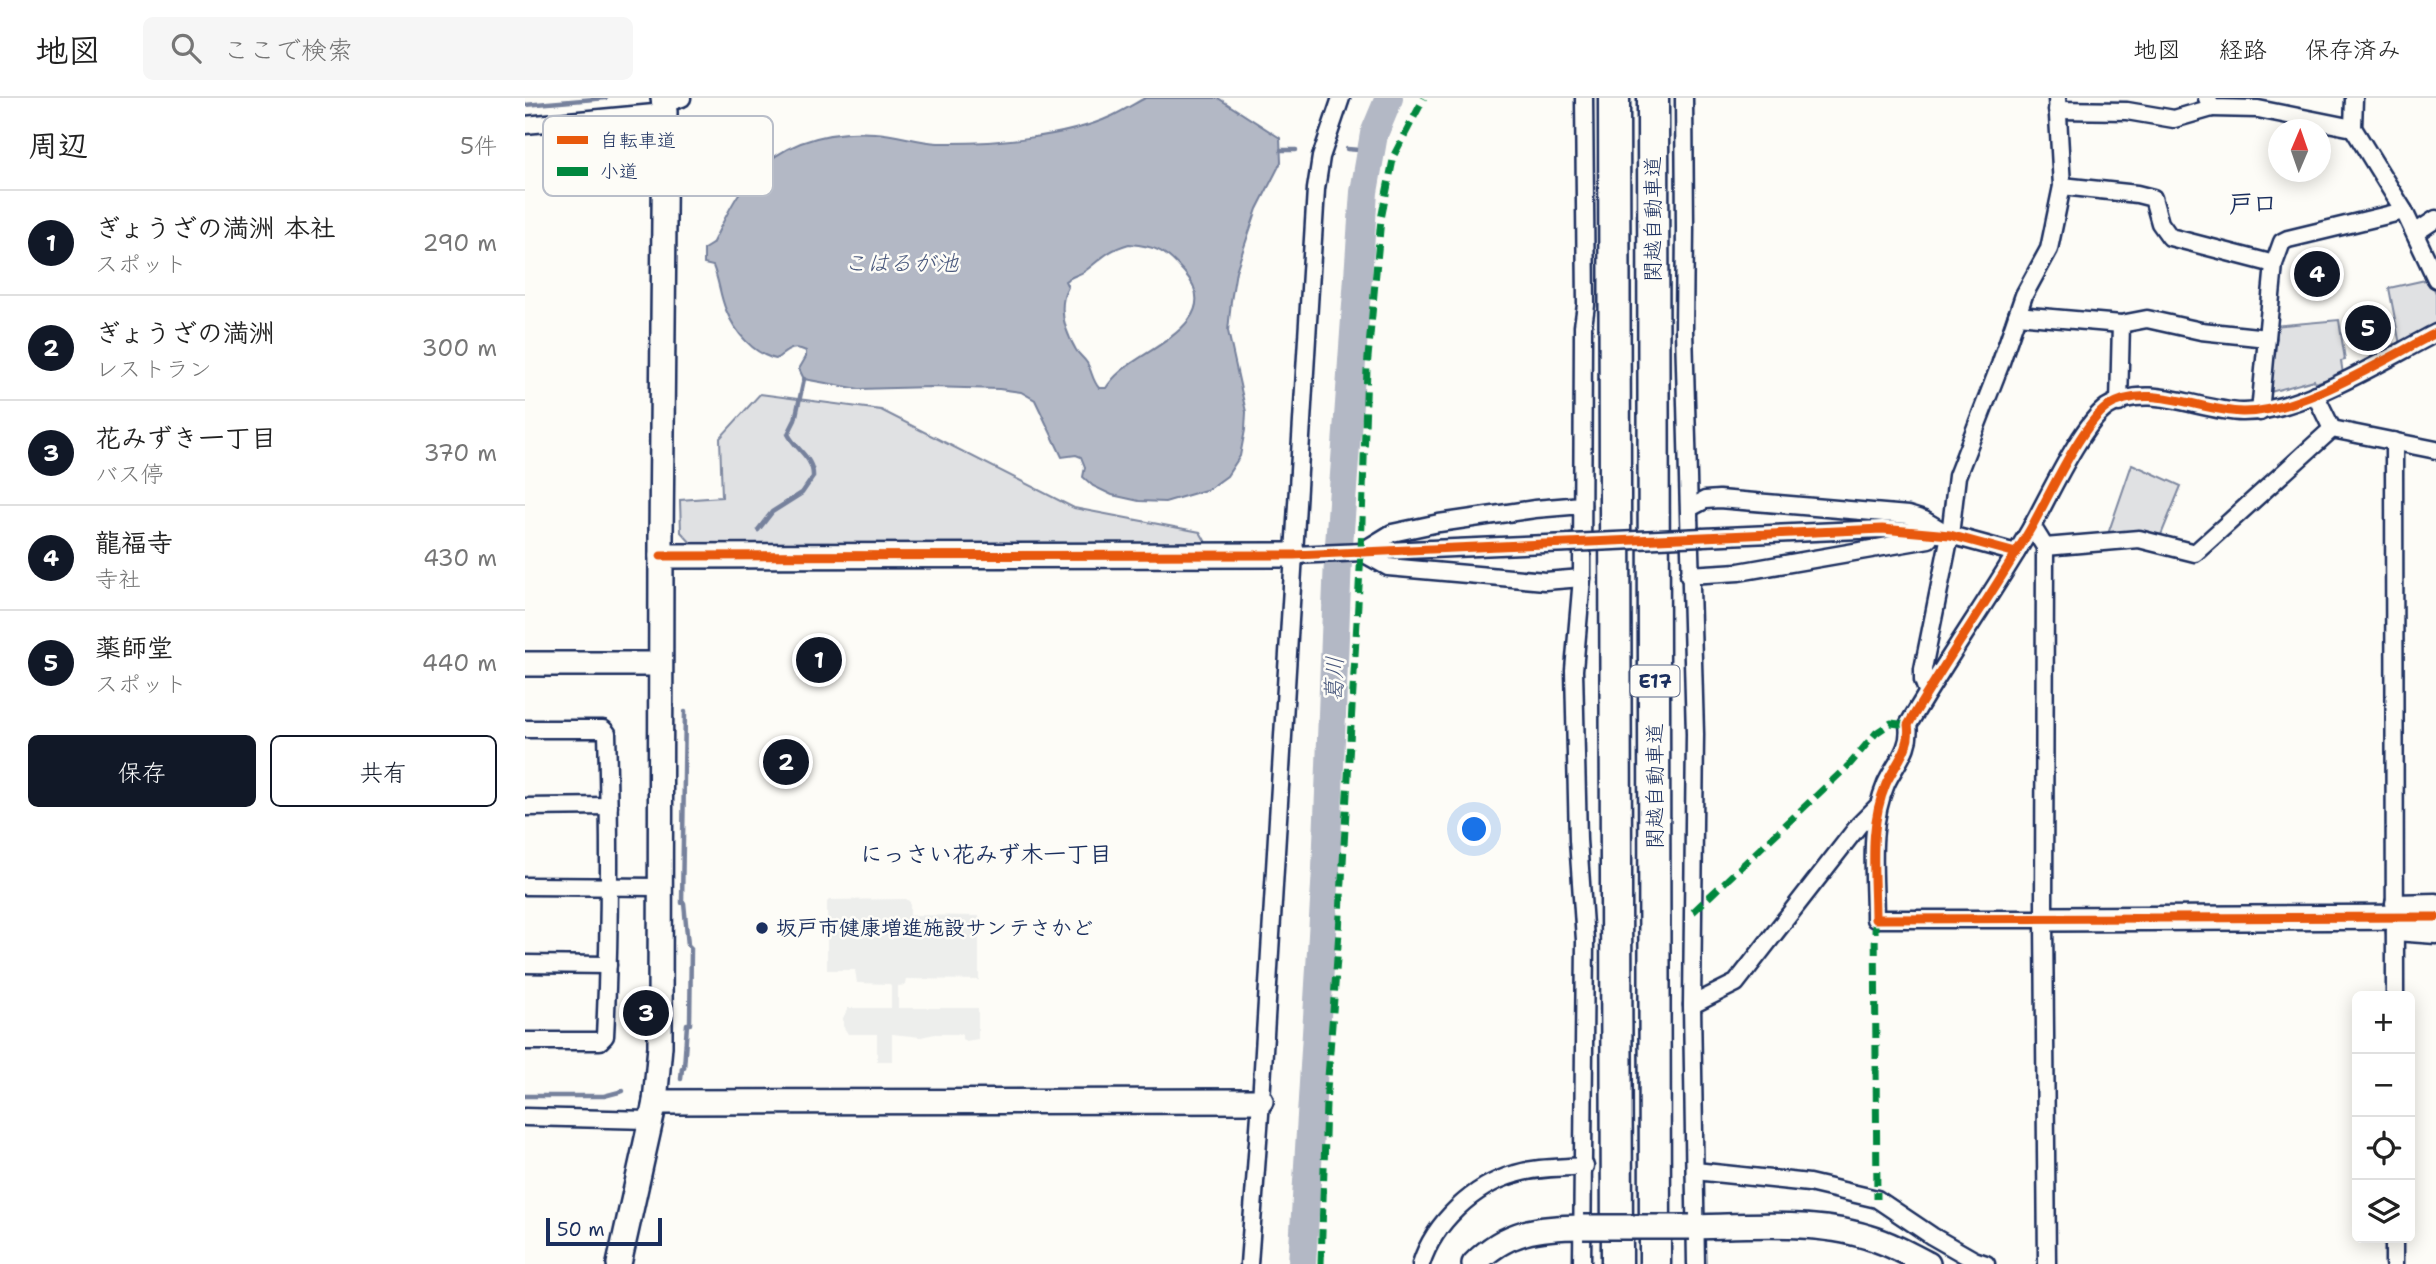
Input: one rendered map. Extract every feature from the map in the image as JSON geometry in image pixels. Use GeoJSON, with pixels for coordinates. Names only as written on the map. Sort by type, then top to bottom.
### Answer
{"type":"FeatureCollection","features":[{"type":"Feature","properties":{"kind":"highway","name":"関越自動車道"},"geometry":{"type":"LineString","coordinates":[[1614,98],[1617,1264]]}},
{"type":"Feature","properties":{"kind":"highway","name":"関越自動車道"},"geometry":{"type":"LineString","coordinates":[[1653,98],[1655,1264]]}},
{"type":"Feature","properties":{"kind":"street"},"geometry":{"type":"LineString","coordinates":[[1249,1264],[1302,554],[1315,189],[1321,157],[1341,98]]}},
{"type":"Feature","properties":{"kind":"street"},"geometry":{"type":"LineString","coordinates":[[1582,1264],[1585,1167],[1585,940],[1574,670],[1581,578],[1582,337],[1586,305],[1584,98]]}},
{"type":"Feature","properties":{"kind":"street"},"geometry":{"type":"LineString","coordinates":[[1683,98],[1684,330],[1695,734],[1692,1005],[1695,1171],[1693,1226],[1696,1264]]}},
{"type":"Feature","properties":{"kind":"street"},"geometry":{"type":"LineString","coordinates":[[2354,98],[2353,128],[2404,211],[2436,279]]}},
{"type":"Feature","properties":{"kind":"street"},"geometry":{"type":"LineString","coordinates":[[584,116],[668,103]]}},
{"type":"Feature","properties":{"kind":"street"},"geometry":{"type":"LineString","coordinates":[[1927,691],[1923,669],[1949,535],[1957,475],[2024,295],[2049,249],[2062,186],[2057,104],[2174,119],[2210,103],[2258,109],[2353,128]]}},
{"type":"Feature","properties":{"kind":"street"},"geometry":{"type":"LineString","coordinates":[[525,125],[543,122]]}},
{"type":"Feature","properties":{"kind":"street"},"geometry":{"type":"LineString","coordinates":[[2062,186],[2153,198],[2160,223],[2170,237],[2274,264]]}},
{"type":"Feature","properties":{"kind":"street"},"geometry":{"type":"LineString","coordinates":[[619,1264],[652,1111],[660,1046],[660,664],[667,196]]}},
{"type":"Feature","properties":{"kind":"street"},"geometry":{"type":"LineString","coordinates":[[2260,412],[2274,264],[2283,242],[2404,211]]}},
{"type":"Feature","properties":{"kind":"street"},"geometry":{"type":"LineString","coordinates":[[2416,233],[2436,219]]}},
{"type":"Feature","properties":{"kind":"street"},"geometry":{"type":"LineString","coordinates":[[2017,315],[2121,324],[2147,319],[2201,331],[2267,338]]}},
{"type":"Feature","properties":{"kind":"street"},"geometry":{"type":"LineString","coordinates":[[2119,403],[2121,324]]}},
{"type":"Feature","properties":{"kind":"street"},"geometry":{"type":"LineString","coordinates":[[2436,333],[2315,394],[2292,404],[2260,412],[2238,412],[2153,397],[2133,398],[2108,407],[2083,435],[2016,553],[1907,725],[1910,737],[1887,784],[1878,807],[1875,825],[1875,919],[2436,917]]}},
{"type":"Feature","properties":{"kind":"street"},"geometry":{"type":"LineString","coordinates":[[2315,394],[2332,429]]}},
{"type":"Feature","properties":{"kind":"street"},"geometry":{"type":"LineString","coordinates":[[2332,429],[2436,450]]}},
{"type":"Feature","properties":{"kind":"street"},"geometry":{"type":"LineString","coordinates":[[2045,547],[2139,539],[2195,553],[2332,429]]}},
{"type":"Feature","properties":{"kind":"street"},"geometry":{"type":"LineString","coordinates":[[2394,441],[2395,991]]}},
{"type":"Feature","properties":{"kind":"street"},"geometry":{"type":"LineString","coordinates":[[1690,508],[1705,500],[1751,500],[1907,515],[1924,520],[1949,535]]}},
{"type":"Feature","properties":{"kind":"street"},"geometry":{"type":"LineString","coordinates":[[1359,552],[1392,533],[1439,523],[1582,505]]}},
{"type":"Feature","properties":{"kind":"street"},"geometry":{"type":"LineString","coordinates":[[2032,526],[2045,547],[2047,1264]]}},
{"type":"Feature","properties":{"kind":"street"},"geometry":{"type":"LineString","coordinates":[[661,556],[1302,554],[1882,529],[1949,535],[2016,553]]}},
{"type":"Feature","properties":{"kind":"street"},"geometry":{"type":"LineString","coordinates":[[1689,575],[1739,572],[1949,535]]}},
{"type":"Feature","properties":{"kind":"street"},"geometry":{"type":"LineString","coordinates":[[1359,552],[1388,567],[1545,581],[1581,578]]}},
{"type":"Feature","properties":{"kind":"street"},"geometry":{"type":"LineString","coordinates":[[525,664],[660,664]]}},
{"type":"Feature","properties":{"kind":"street"},"geometry":{"type":"LineString","coordinates":[[525,729],[603,729],[607,733],[609,806],[608,965],[603,1039],[525,1041]]}},
{"type":"Feature","properties":{"kind":"street"},"geometry":{"type":"LineString","coordinates":[[525,807],[609,806]]}},
{"type":"Feature","properties":{"kind":"street"},"geometry":{"type":"LineString","coordinates":[[1692,1005],[1736,983],[1859,825],[1878,807]]}},
{"type":"Feature","properties":{"kind":"street"},"geometry":{"type":"LineString","coordinates":[[525,886],[661,887]]}},
{"type":"Feature","properties":{"kind":"street"},"geometry":{"type":"LineString","coordinates":[[2394,918],[2436,902]]}},
{"type":"Feature","properties":{"kind":"street"},"geometry":{"type":"LineString","coordinates":[[2394,918],[2436,935]]}},
{"type":"Feature","properties":{"kind":"street"},"geometry":{"type":"LineString","coordinates":[[525,964],[608,965]]}},
{"type":"Feature","properties":{"kind":"street"},"geometry":{"type":"LineString","coordinates":[[526,1121],[652,1111],[1261,1101]]}},
{"type":"Feature","properties":{"kind":"street"},"geometry":{"type":"LineString","coordinates":[[1421,1264],[1440,1228],[1464,1202],[1488,1185],[1514,1174],[1540,1169],[1585,1167]]}},
{"type":"Feature","properties":{"kind":"street"},"geometry":{"type":"LineString","coordinates":[[1695,1171],[1809,1183],[1877,1199],[1932,1236],[1986,1264]]}},
{"type":"Feature","properties":{"kind":"street"},"geometry":{"type":"LineString","coordinates":[[1474,1264],[1495,1245],[1537,1229],[1693,1226],[1796,1227],[1845,1231],[1885,1243],[1928,1264]]}},
{"type":"Feature","properties":{"kind":"street"},"geometry":{"type":"LineString","coordinates":[[2394,1243],[2394,1264]]}},
{"type":"Feature","properties":{"kind":"shaded area"},"geometry":{"type":"Polygon","coordinates":[[[2430,279],[2436,293],[2436,327],[2400,345],[2389,288],[2430,279]]]}},
{"type":"Feature","properties":{"kind":"shaded area"},"geometry":{"type":"Polygon","coordinates":[[[2339,320],[2345,360],[2341,361],[2343,374],[2267,393],[2273,326],[2339,320]]]}},
{"type":"Feature","properties":{"kind":"shaded area"},"geometry":{"type":"Polygon","coordinates":[[[760,394],[881,410],[1074,508],[1200,532],[1208,546],[691,543],[681,532],[680,500],[722,497],[720,438],[760,394]]]}},
{"type":"Feature","properties":{"kind":"shaded area"},"geometry":{"type":"Polygon","coordinates":[[[2132,464],[2181,486],[2159,540],[2108,534],[2132,464]]]}},
{"type":"Feature","properties":{"kind":"shaded area"},"geometry":{"type":"Polygon","coordinates":[[[906,899],[910,902],[910,915],[979,916],[979,980],[906,979],[905,985],[898,986],[898,1008],[978,1008],[978,1039],[966,1041],[962,1039],[962,1034],[921,1037],[892,1034],[892,1061],[877,1061],[877,1034],[848,1034],[843,1026],[843,1018],[848,1008],[891,1008],[891,986],[857,983],[855,970],[827,970],[827,902],[906,899]]]}},
{"type":"Feature","properties":{"kind":"water","name":"こはるが池"},"geometry":{"type":"Polygon","coordinates":[[[1145,98],[1218,98],[1280,138],[1281,162],[1257,209],[1236,271],[1231,301],[1228,331],[1246,412],[1240,456],[1227,476],[1209,489],[1165,502],[1139,501],[1112,495],[1093,486],[1083,477],[1085,467],[1081,457],[1062,457],[1035,400],[1021,392],[930,387],[859,389],[804,379],[799,369],[806,357],[806,351],[794,348],[776,359],[752,347],[730,318],[713,266],[704,264],[704,249],[712,244],[738,196],[773,196],[773,158],[801,143],[818,137],[855,133],[883,134],[938,143],[1027,138],[1072,130],[1116,114],[1145,98]],[[1129,244],[1105,255],[1085,271],[1065,281],[1068,287],[1063,303],[1066,327],[1076,350],[1087,363],[1099,388],[1106,388],[1120,372],[1178,331],[1190,318],[1196,305],[1195,289],[1184,272],[1166,254],[1154,248],[1129,244]]]}},
{"type":"Feature","properties":{"kind":"waterway"},"geometry":{"type":"LineString","coordinates":[[525,105],[606,98]]}},
{"type":"Feature","properties":{"kind":"waterway","name":"葛川"},"geometry":{"type":"LineString","coordinates":[[1302,1264],[1326,869],[1338,559],[1364,192],[1374,134],[1389,98]]}},
{"type":"Feature","properties":{"kind":"waterway"},"geometry":{"type":"LineString","coordinates":[[1347,149],[1371,151]]}},
{"type":"Feature","properties":{"kind":"waterway"},"geometry":{"type":"LineString","coordinates":[[1281,150],[1296,150]]}},
{"type":"Feature","properties":{"kind":"waterway"},"geometry":{"type":"LineString","coordinates":[[758,530],[772,512],[802,493],[813,477],[808,459],[788,434],[795,420],[804,379]]}},
{"type":"Feature","properties":{"kind":"waterway"},"geometry":{"type":"LineString","coordinates":[[681,1079],[687,1024],[690,1024],[691,948],[688,945],[682,903],[685,712]]}},
{"type":"Feature","properties":{"kind":"waterway"},"geometry":{"type":"LineString","coordinates":[[525,1096],[604,1096],[623,1091]]}},
{"type":"Feature","properties":{"kind":"marked path"},"geometry":{"type":"LineString","coordinates":[[1321,1264],[1326,1104],[1361,552],[1367,368],[1381,219],[1394,155],[1424,98]]}},
{"type":"Feature","properties":{"kind":"marked path"},"geometry":{"type":"LineString","coordinates":[[1693,912],[1850,764],[1876,733],[1891,723],[1908,725]]}},
{"type":"Feature","properties":{"kind":"marked path"},"geometry":{"type":"LineString","coordinates":[[1875,919],[1877,1199]]}},
{"type":"Feature","properties":{"kind":"cycle path"},"geometry":{"type":"LineString","coordinates":[[2436,333],[2315,395],[2265,410],[2242,412],[2173,399],[2139,397],[2107,407],[2097,416],[2076,445],[2031,528],[1908,725],[1908,741],[1880,800],[1874,868],[1875,919],[2436,917]]}},
{"type":"Feature","properties":{"kind":"cycle path"},"geometry":{"type":"LineString","coordinates":[[661,556],[1294,555],[1882,529],[1950,535],[2016,553]]}},
{"type":"Feature","properties":{"kind":"place","name":"龍福寺"},"geometry":{"type":"Point","coordinates":[2317,274]}},
{"type":"Feature","properties":{"kind":"place","name":"薬師堂"},"geometry":{"type":"Point","coordinates":[2368,328]}},
{"type":"Feature","properties":{"kind":"place","name":"ぎょうざの満洲 本社"},"geometry":{"type":"Point","coordinates":[819,660]}},
{"type":"Feature","properties":{"kind":"place","name":"ぎょうざの満洲"},"geometry":{"type":"Point","coordinates":[786,762]}},
{"type":"Feature","properties":{"kind":"place","name":"坂戸市健康増進施設サンテさかど"},"geometry":{"type":"Point","coordinates":[762,928]}},
{"type":"Feature","properties":{"kind":"place","name":"花みずき一丁目"},"geometry":{"type":"Point","coordinates":[646,1013]}},
{"type":"Feature","properties":{"kind":"district","name":"戸口"},"geometry":{"type":"Point","coordinates":[2253,204]}},
{"type":"Feature","properties":{"kind":"district","name":"にっさい花みず木一丁目"},"geometry":{"type":"Point","coordinates":[986,854]}}]}
